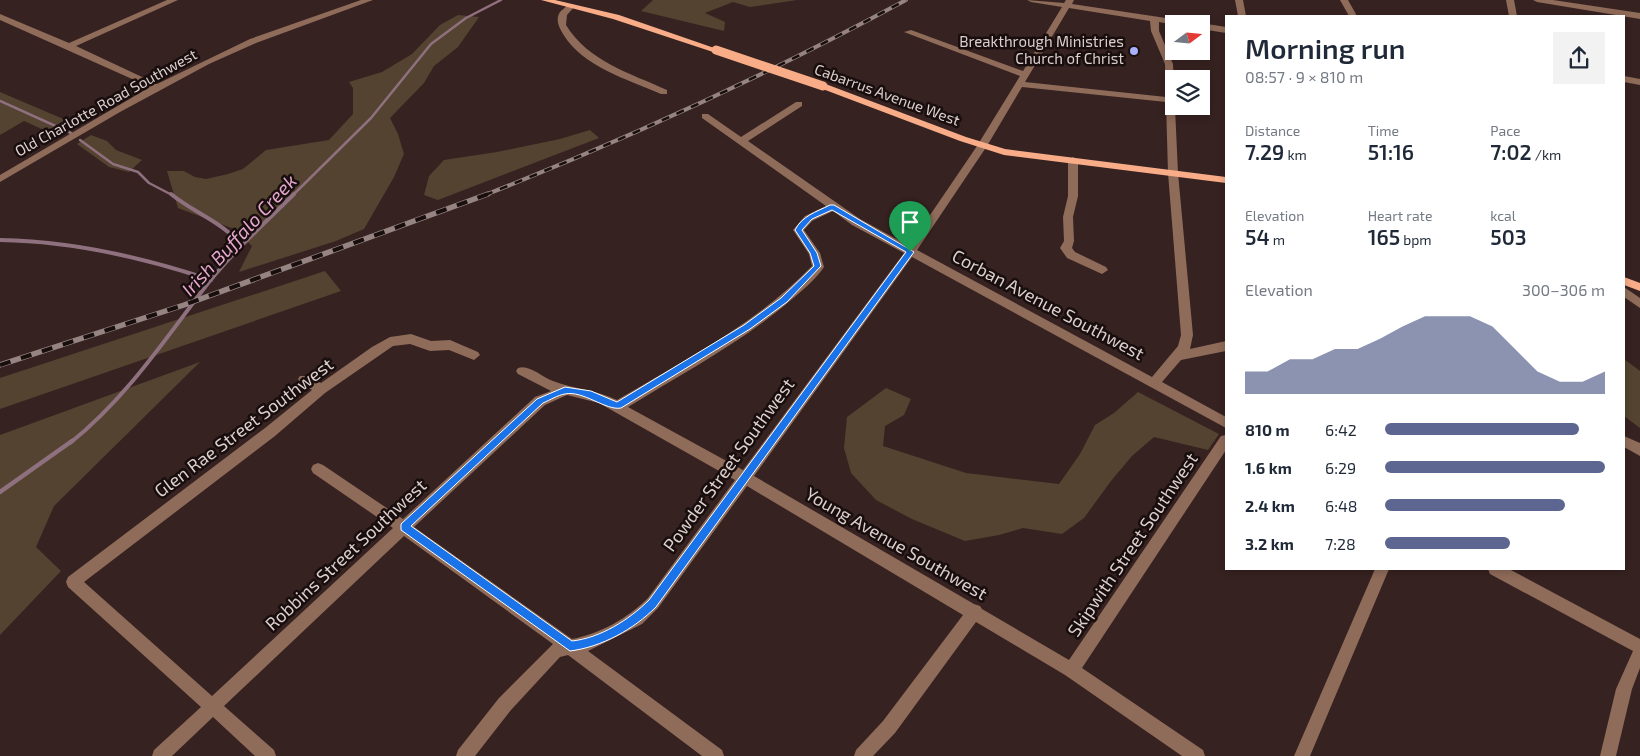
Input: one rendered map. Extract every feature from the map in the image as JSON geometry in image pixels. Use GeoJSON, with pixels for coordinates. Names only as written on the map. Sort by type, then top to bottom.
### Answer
{"type":"FeatureCollection","features":[{"type":"Feature","properties":{"kind":"main road","name":"Cabarrus Avenue West"},"geometry":{"type":"LineString","coordinates":[[545,0],[565,3],[631,21],[823,86],[982,146],[1004,152],[1225,180]]}},
{"type":"Feature","properties":{"kind":"main road"},"geometry":{"type":"LineString","coordinates":[[1625,281],[1640,287]]}},
{"type":"Feature","properties":{"kind":"street"},"geometry":{"type":"LineString","coordinates":[[69,46],[174,0]]}},
{"type":"Feature","properties":{"kind":"street","name":"Old Charlotte Road Southwest"},"geometry":{"type":"LineString","coordinates":[[0,179],[157,87],[278,31],[369,0]]}},
{"type":"Feature","properties":{"kind":"street"},"geometry":{"type":"LineString","coordinates":[[1031,0],[1069,3],[1165,21]]}},
{"type":"Feature","properties":{"kind":"street"},"geometry":{"type":"LineString","coordinates":[[1240,0],[1242,15]]}},
{"type":"Feature","properties":{"kind":"street"},"geometry":{"type":"LineString","coordinates":[[1344,0],[1352,15]]}},
{"type":"Feature","properties":{"kind":"street"},"geometry":{"type":"LineString","coordinates":[[1510,0],[1512,15]]}},
{"type":"Feature","properties":{"kind":"street"},"geometry":{"type":"LineString","coordinates":[[1537,0],[1640,16]]}},
{"type":"Feature","properties":{"kind":"street"},"geometry":{"type":"LineString","coordinates":[[565,3],[562,25],[583,52],[664,92]]}},
{"type":"Feature","properties":{"kind":"street","name":"Powder Street Southwest"},"geometry":{"type":"LineString","coordinates":[[464,756],[505,704],[556,650],[587,644],[637,620],[653,603],[743,477],[910,252],[982,146],[1069,3]]}},
{"type":"Feature","properties":{"kind":"street"},"geometry":{"type":"LineString","coordinates":[[0,17],[69,46],[157,87]]}},
{"type":"Feature","properties":{"kind":"street"},"geometry":{"type":"LineString","coordinates":[[1154,19],[1155,31],[1167,57],[1168,70]]}},
{"type":"Feature","properties":{"kind":"street"},"geometry":{"type":"LineString","coordinates":[[1210,27],[1225,30]]}},
{"type":"Feature","properties":{"kind":"street"},"geometry":{"type":"LineString","coordinates":[[908,32],[1023,79],[1165,99]]}},
{"type":"Feature","properties":{"kind":"street"},"geometry":{"type":"LineString","coordinates":[[1625,79],[1640,82]]}},
{"type":"Feature","properties":{"kind":"street"},"geometry":{"type":"LineString","coordinates":[[740,142],[799,104]]}},
{"type":"Feature","properties":{"kind":"street"},"geometry":{"type":"LineString","coordinates":[[1154,383],[1184,348],[1187,335],[1174,173],[1172,115]]}},
{"type":"Feature","properties":{"kind":"street","name":"Corban Avenue Southwest"},"geometry":{"type":"LineString","coordinates":[[705,116],[832,207],[910,252],[1225,422]]}},
{"type":"Feature","properties":{"kind":"street"},"geometry":{"type":"LineString","coordinates":[[1073,160],[1073,196],[1068,217],[1069,241],[1066,248],[1070,255],[1102,270]]}},
{"type":"Feature","properties":{"kind":"street"},"geometry":{"type":"LineString","coordinates":[[618,406],[747,327],[784,300],[808,279],[818,266],[817,259],[798,230],[802,223],[810,217],[832,207]]}},
{"type":"Feature","properties":{"kind":"street"},"geometry":{"type":"LineString","coordinates":[[1625,292],[1640,304]]}},
{"type":"Feature","properties":{"kind":"street","name":"Glen Rae Street Southwest"},"geometry":{"type":"LineString","coordinates":[[211,708],[74,582],[270,432],[321,389],[390,342],[410,339],[430,346],[450,345],[474,355]]}},
{"type":"Feature","properties":{"kind":"street"},"geometry":{"type":"LineString","coordinates":[[1178,356],[1225,346]]}},
{"type":"Feature","properties":{"kind":"street","name":"Young Avenue Southwest"},"geometry":{"type":"LineString","coordinates":[[522,371],[549,386],[591,395],[618,406],[743,477],[1072,670],[1197,756]]}},
{"type":"Feature","properties":{"kind":"street"},"geometry":{"type":"LineString","coordinates":[[304,379],[321,389]]}},
{"type":"Feature","properties":{"kind":"street","name":"Robbins Street Southwest"},"geometry":{"type":"LineString","coordinates":[[160,756],[540,401],[565,390]]}},
{"type":"Feature","properties":{"kind":"street","name":"Skipwith Street Southwest"},"geometry":{"type":"LineString","coordinates":[[1072,670],[1225,441]]}},
{"type":"Feature","properties":{"kind":"street"},"geometry":{"type":"LineString","coordinates":[[1625,442],[1640,450]]}},
{"type":"Feature","properties":{"kind":"street"},"geometry":{"type":"LineString","coordinates":[[318,469],[404,527],[570,646],[716,756]]}},
{"type":"Feature","properties":{"kind":"street"},"geometry":{"type":"LineString","coordinates":[[1302,756],[1382,570]]}},
{"type":"Feature","properties":{"kind":"street"},"geometry":{"type":"LineString","coordinates":[[1497,570],[1640,647]]}},
{"type":"Feature","properties":{"kind":"street"},"geometry":{"type":"LineString","coordinates":[[862,756],[889,727],[975,612]]}},
{"type":"Feature","properties":{"kind":"street"},"geometry":{"type":"LineString","coordinates":[[1608,756],[1627,679],[1633,662],[1640,654]]}},
{"type":"Feature","properties":{"kind":"street"},"geometry":{"type":"LineString","coordinates":[[211,708],[268,756]]}},
{"type":"Feature","properties":{"kind":"shaded area"},"geometry":{"type":"Polygon","coordinates":[[[653,0],[797,0],[750,7],[733,2],[705,13],[725,22],[724,31],[641,11],[653,0]]]}},
{"type":"Feature","properties":{"kind":"shaded area"},"geometry":{"type":"Polygon","coordinates":[[[458,15],[479,17],[458,47],[434,66],[424,83],[390,118],[398,134],[404,154],[394,177],[364,229],[336,241],[239,272],[252,246],[234,229],[178,208],[167,171],[184,171],[195,177],[206,179],[243,169],[266,150],[329,140],[353,114],[353,88],[349,82],[382,72],[412,54],[440,25],[458,15]]]}},
{"type":"Feature","properties":{"kind":"shaded area"},"geometry":{"type":"Polygon","coordinates":[[[0,92],[75,124],[55,135],[24,121],[0,135],[0,92]]]}},
{"type":"Feature","properties":{"kind":"shaded area"},"geometry":{"type":"Polygon","coordinates":[[[590,130],[599,138],[438,200],[424,195],[429,176],[444,160],[497,152],[560,139],[590,130]]]}},
{"type":"Feature","properties":{"kind":"shaded area"},"geometry":{"type":"Polygon","coordinates":[[[91,135],[107,141],[116,150],[142,160],[129,172],[109,167],[77,144],[91,135]]]}},
{"type":"Feature","properties":{"kind":"shaded area"},"geometry":{"type":"Polygon","coordinates":[[[325,271],[341,291],[0,409],[0,378],[325,271]]]}},
{"type":"Feature","properties":{"kind":"shaded area"},"geometry":{"type":"Polygon","coordinates":[[[1625,360],[1640,371],[1640,428],[1625,417],[1625,360]]]}},
{"type":"Feature","properties":{"kind":"shaded area"},"geometry":{"type":"Polygon","coordinates":[[[200,362],[54,506],[36,547],[61,571],[0,635],[0,435],[200,362]]]}},
{"type":"Feature","properties":{"kind":"shaded area"},"geometry":{"type":"Polygon","coordinates":[[[886,388],[911,399],[904,415],[885,426],[883,446],[966,473],[1059,484],[1080,454],[1095,425],[1114,413],[1138,392],[1219,434],[1208,450],[1154,437],[1132,456],[1084,518],[1062,534],[1023,528],[999,535],[965,541],[912,519],[876,500],[851,473],[844,448],[847,417],[886,388]]]}},
{"type":"Feature","properties":{"kind":"waterway","name":"Irish Buffalo Creek"},"geometry":{"type":"LineString","coordinates":[[293,195],[371,118],[431,44],[466,18],[501,0]]}},
{"type":"Feature","properties":{"kind":"waterway"},"geometry":{"type":"LineString","coordinates":[[0,101],[71,133]]}},
{"type":"Feature","properties":{"kind":"waterway"},"geometry":{"type":"LineString","coordinates":[[80,140],[113,164],[138,172],[149,183],[172,195]]}},
{"type":"Feature","properties":{"kind":"waterway"},"geometry":{"type":"LineString","coordinates":[[171,194],[226,230],[242,246]]}},
{"type":"Feature","properties":{"kind":"waterway","name":"Irish Buffalo Creek"},"geometry":{"type":"LineString","coordinates":[[242,246],[294,194]]}},
{"type":"Feature","properties":{"kind":"waterway"},"geometry":{"type":"LineString","coordinates":[[0,240],[54,243],[81,247],[159,264],[211,280]]}},
{"type":"Feature","properties":{"kind":"waterway","name":"Irish Buffalo Creek"},"geometry":{"type":"LineString","coordinates":[[211,280],[242,246]]}},
{"type":"Feature","properties":{"kind":"waterway","name":"Irish Buffalo Creek"},"geometry":{"type":"LineString","coordinates":[[70,443],[89,427],[125,390],[211,280]]}},
{"type":"Feature","properties":{"kind":"waterway","name":"Irish Buffalo Creek"},"geometry":{"type":"LineString","coordinates":[[0,492],[72,441]]}},
{"type":"Feature","properties":{"kind":"railway"},"geometry":{"type":"LineString","coordinates":[[485,195],[592,151],[698,104],[803,54],[906,0]]}},
{"type":"Feature","properties":{"kind":"railway"},"geometry":{"type":"LineString","coordinates":[[0,365],[184,305],[488,194]]}},
{"type":"Feature","properties":{"kind":"place","name":"Breakthrough Ministries Church of Christ"},"geometry":{"type":"Point","coordinates":[1134,51]}},
{"type":"Feature","properties":{"kind":"route"},"geometry":{"type":"LineString","coordinates":[[832,207],[910,252],[653,603],[637,620],[587,644],[570,646],[404,527],[540,401],[565,390],[591,395],[618,406],[747,327],[784,300],[808,279],[818,266],[814,253],[801,237],[798,230],[802,223],[810,217],[832,207]]}}]}
